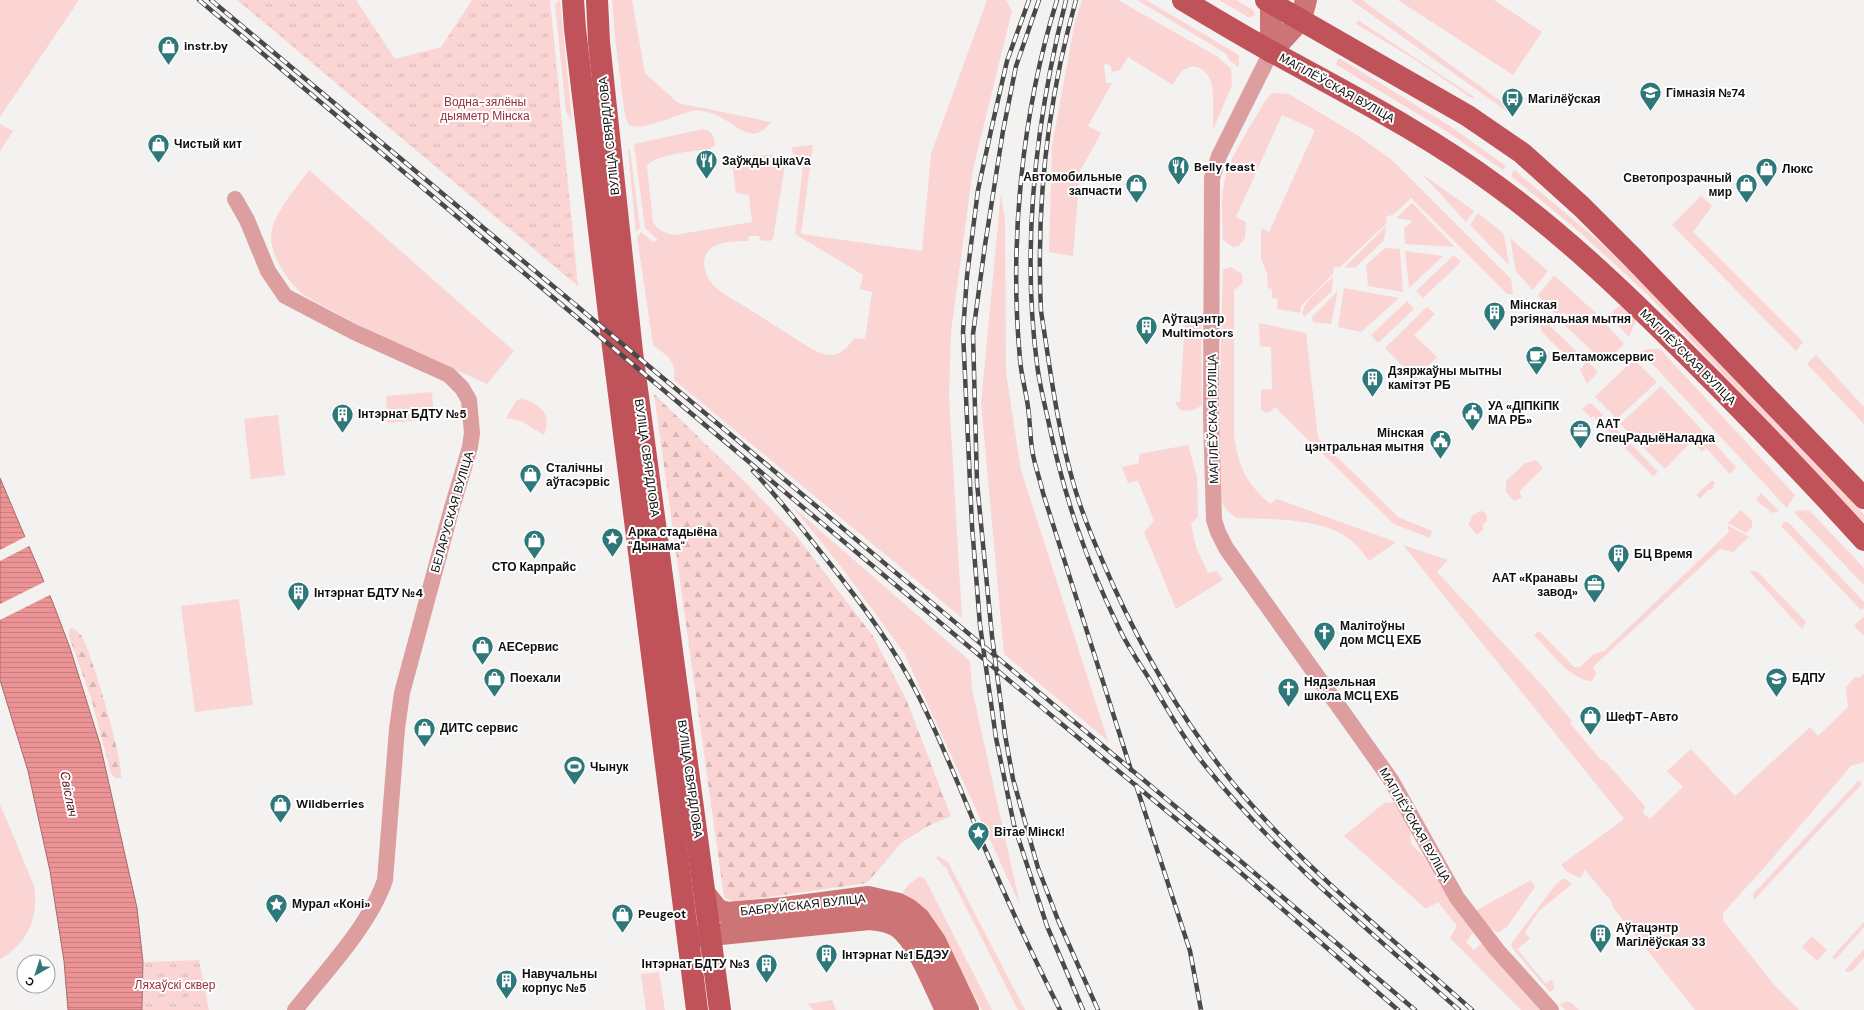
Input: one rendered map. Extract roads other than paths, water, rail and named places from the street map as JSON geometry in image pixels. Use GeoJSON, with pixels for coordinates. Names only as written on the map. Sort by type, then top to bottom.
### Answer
{"type":"FeatureCollection","features":[{"type":"Feature","properties":{"kind":"main road","name":"ВУЛІЦА СВЯРДЛОВА"},"geometry":{"type":"LineString","coordinates":[[573,0],[574,29],[610,331],[697,1010]]}},
{"type":"Feature","properties":{"kind":"main road","name":"ВУЛІЦА СВЯРДЛОВА"},"geometry":{"type":"LineString","coordinates":[[597,0],[599,42],[632,352],[706,895],[720,1010]]}},
{"type":"Feature","properties":{"kind":"main road"},"geometry":{"type":"LineString","coordinates":[[1183,0],[1271,52]]}},
{"type":"Feature","properties":{"kind":"main road"},"geometry":{"type":"LineString","coordinates":[[1271,52],[1269,1],[1303,9],[1468,116],[1522,153],[1582,207],[1632,257],[1864,498]]}},
{"type":"Feature","properties":{"kind":"main road"},"geometry":{"type":"LineString","coordinates":[[1271,52],[1303,9]]}},
{"type":"Feature","properties":{"kind":"main road","name":"МАГІЛЁЎСКАЯ ВУЛІЦА"},"geometry":{"type":"LineString","coordinates":[[1271,52],[1390,117],[1442,148],[1497,185],[1544,221],[1603,272],[1660,328],[1810,481],[1864,540]]}},
{"type":"Feature","properties":{"kind":"main road","name":"БАБРУЙСКАЯ ВУЛІЦА"},"geometry":{"type":"LineString","coordinates":[[706,895],[718,910],[727,913],[784,908],[868,897],[899,904],[919,918],[935,941],[968,1010]]}},
{"type":"Feature","properties":{"kind":"main road","name":"БАБРУЙСКАЯ ВУЛІЦА"},"geometry":{"type":"LineString","coordinates":[[688,938],[869,919],[884,920],[899,927],[913,942],[946,1010]]}},
{"type":"Feature","properties":{"kind":"street","name":"МАГІЛЁЎСКАЯ ВУЛІЦА"},"geometry":{"type":"LineString","coordinates":[[1271,52],[1219,156],[1212,178],[1212,417],[1214,520],[1226,548],[1391,780],[1457,898],[1497,950],[1551,1010]]}},
{"type":"Feature","properties":{"kind":"street","name":"БЕЛАРУСКАЯ ВУЛІЦА"},"geometry":{"type":"LineString","coordinates":[[235,199],[247,220],[268,272],[285,296],[354,332],[449,375],[462,388],[469,400],[472,433],[470,447],[451,511],[402,693],[397,729],[385,880],[377,900],[371,910],[342,951],[295,1010]]}},
{"type":"Feature","properties":{"kind":"water","name":"Свіслач"},"geometry":{"type":"Polygon","coordinates":[[[0,478],[53,603],[70,648],[100,744],[137,908],[143,962],[142,1010],[68,1010],[64,961],[50,871],[28,771],[0,680],[0,478]]]}},
{"type":"Feature","properties":{"kind":"railway"},"geometry":{"type":"LineString","coordinates":[[199,0],[1011,682],[1233,866],[1398,1010]]}},
{"type":"Feature","properties":{"kind":"railway"},"geometry":{"type":"LineString","coordinates":[[211,0],[1237,858],[1415,1010]]}},
{"type":"Feature","properties":{"kind":"railway"},"geometry":{"type":"LineString","coordinates":[[1029,0],[1007,61],[992,126],[978,190],[967,276],[963,332],[972,526],[980,625],[996,738],[1014,825],[1047,926],[1083,1010]]}},
{"type":"Feature","properties":{"kind":"railway"},"geometry":{"type":"LineString","coordinates":[[1039,0],[1016,66],[1003,131],[973,334],[977,483],[992,636],[1005,735],[1013,779],[1038,868],[1058,920],[1098,1010]]}},
{"type":"Feature","properties":{"kind":"railway"},"geometry":{"type":"LineString","coordinates":[[1057,0],[1035,87],[1021,178],[1016,269],[1017,315],[1021,365],[1029,412],[1032,449],[1043,493],[1131,770]]}},
{"type":"Feature","properties":{"kind":"railway"},"geometry":{"type":"LineString","coordinates":[[1066,0],[1055,45],[1039,135],[1034,181],[1031,227],[1032,318],[1040,383],[1053,444],[1076,525],[1096,577],[1107,604],[1127,643],[1184,736],[1207,768],[1235,801],[1296,864],[1360,923],[1459,1010]]}},
{"type":"Feature","properties":{"kind":"railway"},"geometry":{"type":"LineString","coordinates":[[1076,0],[1058,77],[1046,154],[1040,232],[1041,311],[1058,418],[1067,461],[1077,495],[1096,547],[1139,639],[1168,691],[1218,764],[1237,788],[1321,876],[1472,1010]]}},
{"type":"Feature","properties":{"kind":"railway"},"geometry":{"type":"LineString","coordinates":[[753,471],[773,492],[852,592],[888,643],[909,677],[954,773],[986,851],[1031,951],[1060,1010]]}},
{"type":"Feature","properties":{"kind":"railway"},"geometry":{"type":"LineString","coordinates":[[1136,785],[1190,951],[1201,1010]]}},
{"type":"Feature","properties":{"kind":"place","name":"instr.by"},"geometry":{"type":"Point","coordinates":[169,66]}},
{"type":"Feature","properties":{"kind":"place","name":"Гімназія №74"},"geometry":{"type":"Point","coordinates":[1651,112]}},
{"type":"Feature","properties":{"kind":"place","name":"Магілёўская"},"geometry":{"type":"Point","coordinates":[1512,118]}},
{"type":"Feature","properties":{"kind":"place","name":"Чистый кит"},"geometry":{"type":"Point","coordinates":[158,164]}},
{"type":"Feature","properties":{"kind":"place","name":"Заўжды цікаVа"},"geometry":{"type":"Point","coordinates":[706,180]}},
{"type":"Feature","properties":{"kind":"place","name":"Belly feast"},"geometry":{"type":"Point","coordinates":[1178,186]}},
{"type":"Feature","properties":{"kind":"place","name":"Люкс"},"geometry":{"type":"Point","coordinates":[1766,188]}},
{"type":"Feature","properties":{"kind":"place","name":"Автомобильные запчасти"},"geometry":{"type":"Point","coordinates":[1137,204]}},
{"type":"Feature","properties":{"kind":"place","name":"Светопрозрачный мир"},"geometry":{"type":"Point","coordinates":[1747,204]}},
{"type":"Feature","properties":{"kind":"place","name":"Мінская рэгіянальная мытня"},"geometry":{"type":"Point","coordinates":[1494,332]}},
{"type":"Feature","properties":{"kind":"place","name":"Аўтацэнтр Multimotors"},"geometry":{"type":"Point","coordinates":[1147,346]}},
{"type":"Feature","properties":{"kind":"place","name":"Белтаможсервис"},"geometry":{"type":"Point","coordinates":[1537,376]}},
{"type":"Feature","properties":{"kind":"place","name":"Дзяржаўны мытны камітэт РБ"},"geometry":{"type":"Point","coordinates":[1372,398]}},
{"type":"Feature","properties":{"kind":"place","name":"УА «ДІПКіПК МА РБ»"},"geometry":{"type":"Point","coordinates":[1472,432]}},
{"type":"Feature","properties":{"kind":"place","name":"Інтэрнат БДТУ №5"},"geometry":{"type":"Point","coordinates":[342,434]}},
{"type":"Feature","properties":{"kind":"place","name":"ААТ СпецРадыёНаладка"},"geometry":{"type":"Point","coordinates":[1580,450]}},
{"type":"Feature","properties":{"kind":"place","name":"Мінская цэнтральная мытня"},"geometry":{"type":"Point","coordinates":[1440,460]}},
{"type":"Feature","properties":{"kind":"place","name":"Сталічны аўтасэрвіс"},"geometry":{"type":"Point","coordinates":[530,494]}},
{"type":"Feature","properties":{"kind":"place","name":"Арка стадыёна \"Дынама\""},"geometry":{"type":"Point","coordinates":[612,558]}},
{"type":"Feature","properties":{"kind":"place","name":"СТО Карпрайс"},"geometry":{"type":"Point","coordinates":[534,560]}},
{"type":"Feature","properties":{"kind":"place","name":"БЦ Время"},"geometry":{"type":"Point","coordinates":[1618,574]}},
{"type":"Feature","properties":{"kind":"place","name":"ААТ «Кранавы завод»"},"geometry":{"type":"Point","coordinates":[1594,604]}},
{"type":"Feature","properties":{"kind":"place","name":"Інтэрнат БДТУ №4"},"geometry":{"type":"Point","coordinates":[298,612]}},
{"type":"Feature","properties":{"kind":"place","name":"Малітоўны дом МСЦ ЕХБ"},"geometry":{"type":"Point","coordinates":[1325,652]}},
{"type":"Feature","properties":{"kind":"place","name":"АЕСервис"},"geometry":{"type":"Point","coordinates":[482,666]}},
{"type":"Feature","properties":{"kind":"place","name":"Поехали"},"geometry":{"type":"Point","coordinates":[495,698]}},
{"type":"Feature","properties":{"kind":"place","name":"БДПУ"},"geometry":{"type":"Point","coordinates":[1776,698]}},
{"type":"Feature","properties":{"kind":"place","name":"Нядзельная школа МСЦ ЕХБ"},"geometry":{"type":"Point","coordinates":[1289,708]}},
{"type":"Feature","properties":{"kind":"place","name":"ШефТ-Авто"},"geometry":{"type":"Point","coordinates":[1591,736]}},
{"type":"Feature","properties":{"kind":"place","name":"ДИТС сервис"},"geometry":{"type":"Point","coordinates":[425,748]}},
{"type":"Feature","properties":{"kind":"place","name":"Чынук"},"geometry":{"type":"Point","coordinates":[574,786]}},
{"type":"Feature","properties":{"kind":"place","name":"Wildberries"},"geometry":{"type":"Point","coordinates":[280,824]}},
{"type":"Feature","properties":{"kind":"place","name":"Вітае Мінск!"},"geometry":{"type":"Point","coordinates":[978,852]}},
{"type":"Feature","properties":{"kind":"place","name":"Мурал «Коні»"},"geometry":{"type":"Point","coordinates":[276,924]}},
{"type":"Feature","properties":{"kind":"place","name":"Peugeot"},"geometry":{"type":"Point","coordinates":[623,934]}},
{"type":"Feature","properties":{"kind":"place","name":"Аўтацэнтр Магілёўская 33"},"geometry":{"type":"Point","coordinates":[1600,954]}},
{"type":"Feature","properties":{"kind":"place","name":"Інтэрнат №1 БДЭУ"},"geometry":{"type":"Point","coordinates":[826,974]}},
{"type":"Feature","properties":{"kind":"place","name":"Інтэрнат БДТУ №3"},"geometry":{"type":"Point","coordinates":[766,984]}},
{"type":"Feature","properties":{"kind":"place","name":"Навучальны корпус №5"},"geometry":{"type":"Point","coordinates":[506,1000]}},
{"type":"Feature","properties":{"kind":"park label","name":"Водна-зялёны дыяметр Мінска"},"geometry":{"type":"Point","coordinates":[485,109]}},
{"type":"Feature","properties":{"kind":"park label","name":"Ляхаўскі сквер"},"geometry":{"type":"Point","coordinates":[175,985]}}]}
